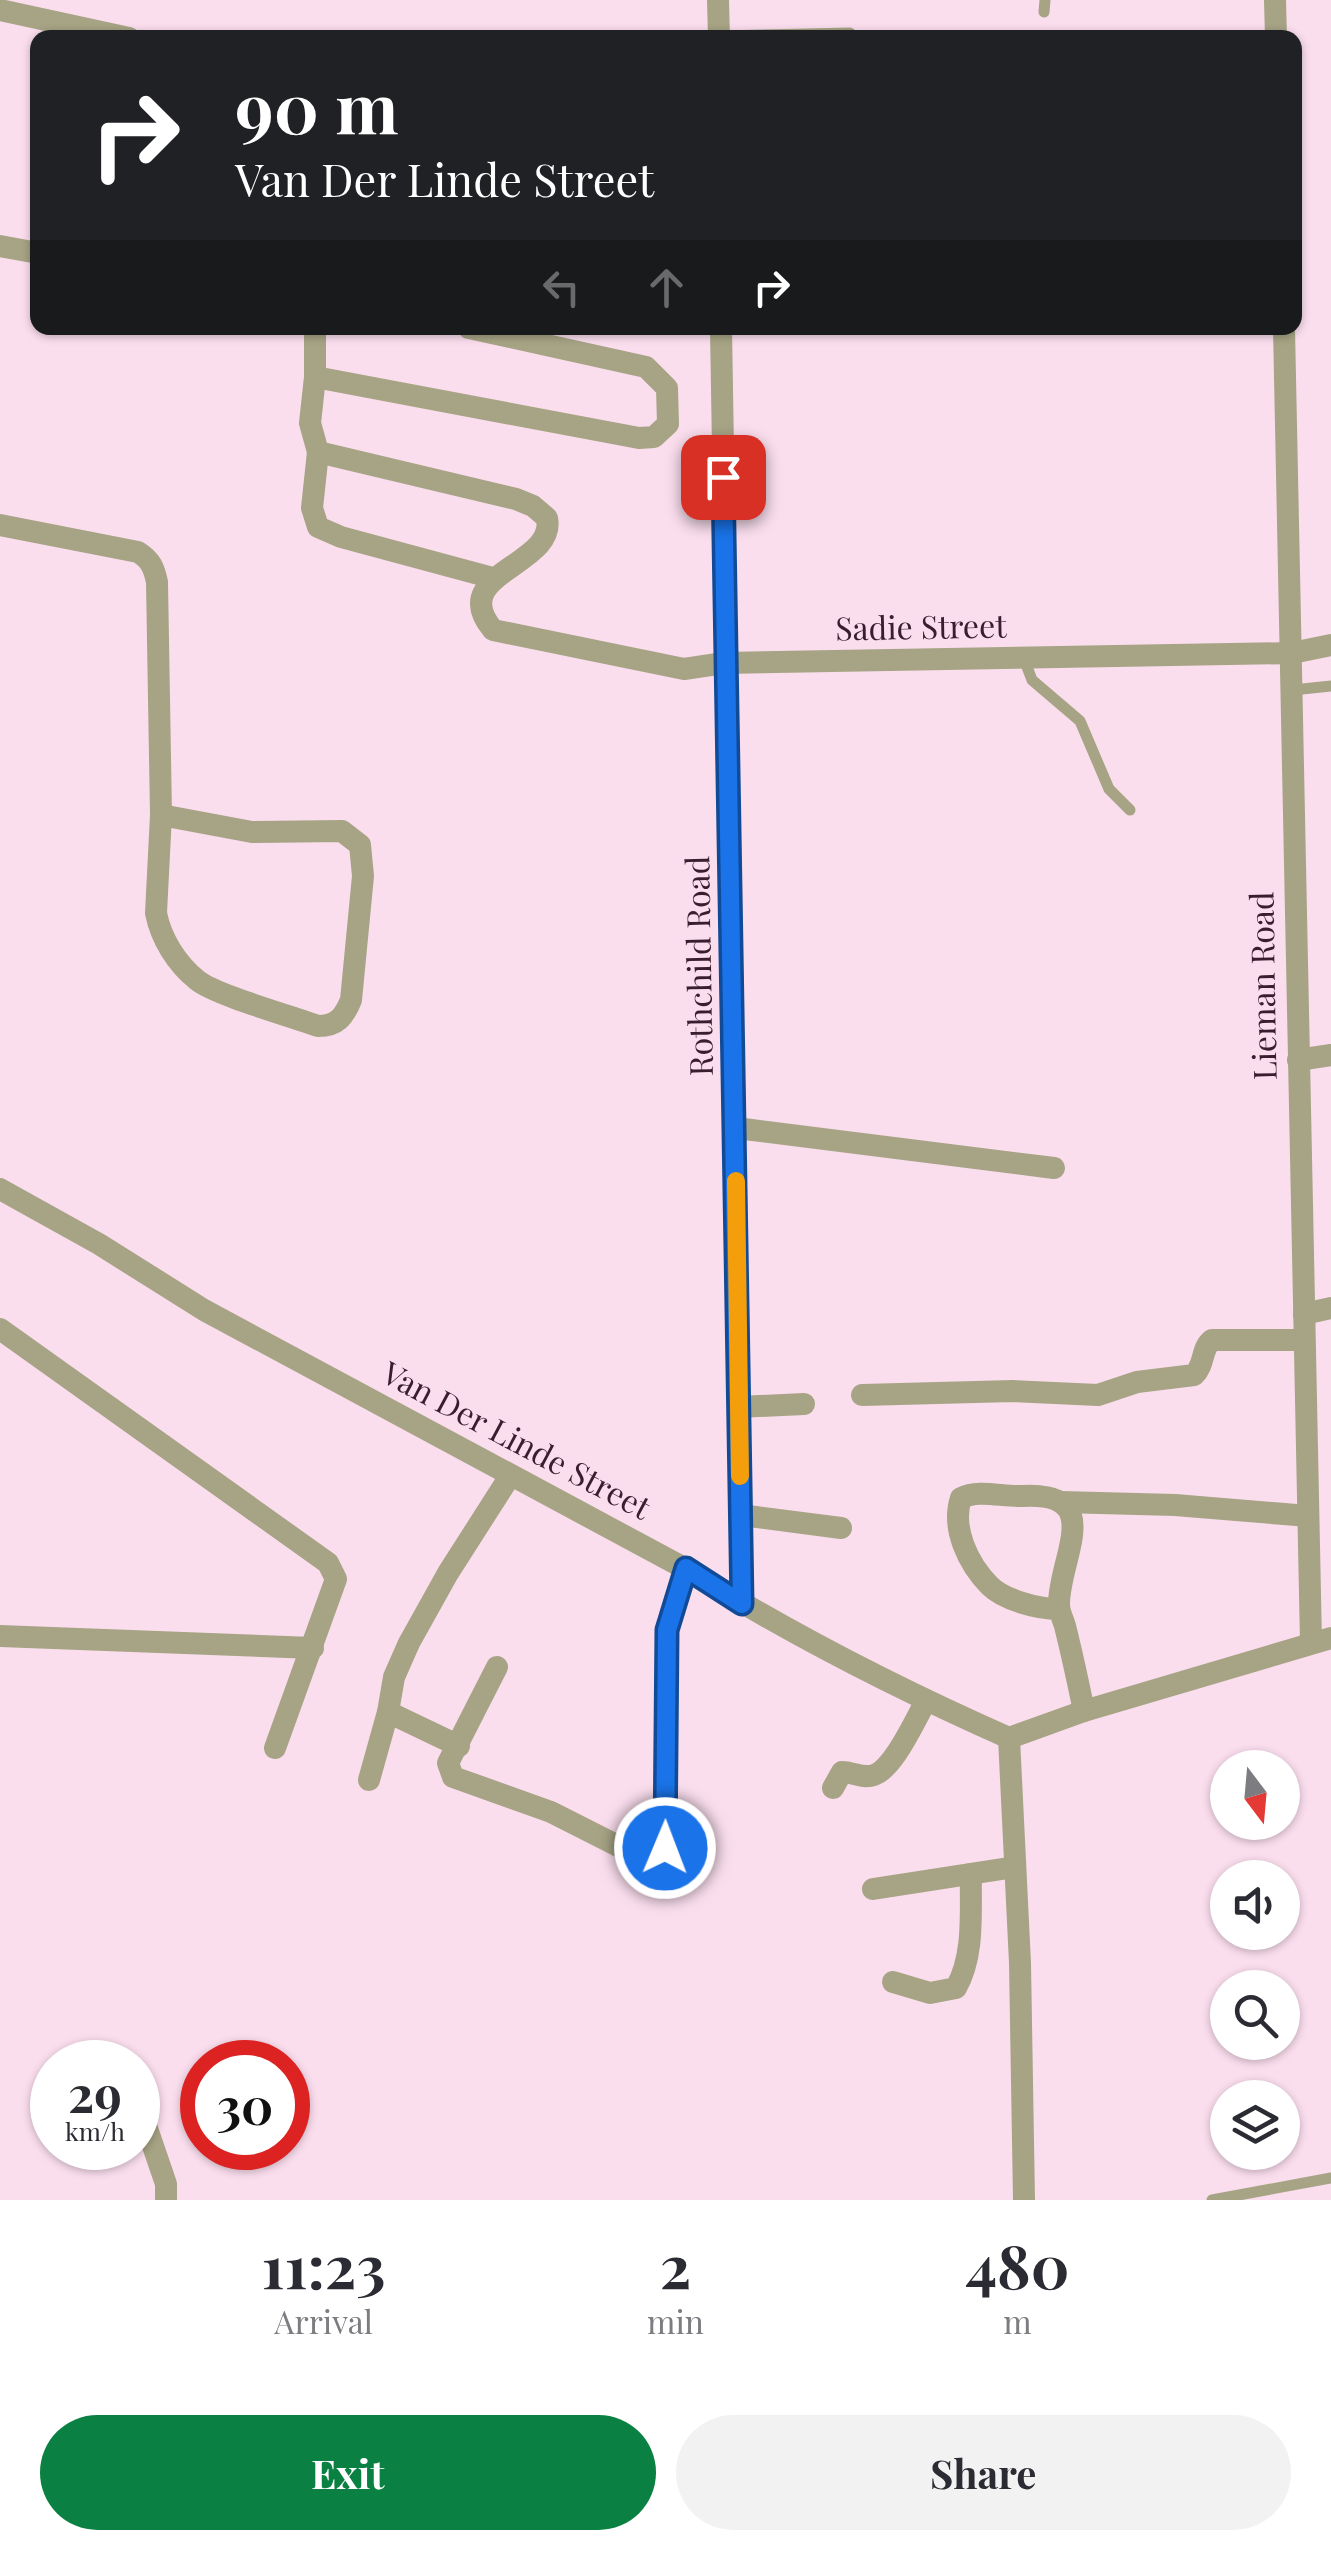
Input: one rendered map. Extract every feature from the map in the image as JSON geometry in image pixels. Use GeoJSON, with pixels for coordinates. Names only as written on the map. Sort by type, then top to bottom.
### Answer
{"type":"FeatureCollection","features":[{"type":"Feature","properties":{"kind":"street"},"geometry":{"type":"LineString","coordinates":[[718,0],[718,30]]}},
{"type":"Feature","properties":{"kind":"street"},"geometry":{"type":"LineString","coordinates":[[1275,0],[1276,30]]}},
{"type":"Feature","properties":{"kind":"street"},"geometry":{"type":"LineString","coordinates":[[0,10],[93,30]]}},
{"type":"Feature","properties":{"kind":"street"},"geometry":{"type":"LineString","coordinates":[[0,246],[30,252]]}},
{"type":"Feature","properties":{"kind":"street"},"geometry":{"type":"LineString","coordinates":[[315,335],[310,423],[318,452],[312,508],[318,527],[493,578],[542,545],[548,524],[541,512],[516,499],[318,452]]}},
{"type":"Feature","properties":{"kind":"street"},"geometry":{"type":"LineString","coordinates":[[315,376],[640,438],[654,437],[668,424],[667,388],[646,368],[499,335]]}},
{"type":"Feature","properties":{"kind":"street","name":"Rothchild Road"},"geometry":{"type":"LineString","coordinates":[[721,335],[742,1604]]}},
{"type":"Feature","properties":{"kind":"street","name":"Lieman Road"},"geometry":{"type":"LineString","coordinates":[[1284,335],[1308,1516],[1321,1641]]}},
{"type":"Feature","properties":{"kind":"street"},"geometry":{"type":"LineString","coordinates":[[0,525],[138,552],[149,558],[157,582],[161,816],[156,913],[164,938],[200,983],[318,1026],[336,1023],[345,1016],[352,1000],[361,893],[360,845],[342,831],[252,832],[161,816]]}},
{"type":"Feature","properties":{"kind":"street","name":"Sadie Street"},"geometry":{"type":"LineString","coordinates":[[493,578],[482,607],[484,619],[494,630],[684,669],[724,663],[1292,653],[1331,645]]}},
{"type":"Feature","properties":{"kind":"street"},"geometry":{"type":"LineString","coordinates":[[1298,1060],[1331,1056]]}},
{"type":"Feature","properties":{"kind":"street"},"geometry":{"type":"LineString","coordinates":[[736,1128],[1054,1168]]}},
{"type":"Feature","properties":{"kind":"street","name":"Van Der Linde Street"},"geometry":{"type":"LineString","coordinates":[[0,1188],[204,1310],[686,1568],[742,1604],[926,1702],[1009,1738]]}},
{"type":"Feature","properties":{"kind":"street"},"geometry":{"type":"LineString","coordinates":[[1304,1314],[1331,1308]]}},
{"type":"Feature","properties":{"kind":"street"},"geometry":{"type":"LineString","coordinates":[[0,1329],[328,1562],[336,1578],[275,1748]]}},
{"type":"Feature","properties":{"kind":"street"},"geometry":{"type":"LineString","coordinates":[[862,1395],[1013,1391],[1098,1395],[1137,1382],[1194,1376],[1212,1340],[1304,1340]]}},
{"type":"Feature","properties":{"kind":"street"},"geometry":{"type":"LineString","coordinates":[[739,1407],[804,1404]]}},
{"type":"Feature","properties":{"kind":"street"},"geometry":{"type":"LineString","coordinates":[[369,1780],[394,1677],[409,1643],[510,1476]]}},
{"type":"Feature","properties":{"kind":"street"},"geometry":{"type":"LineString","coordinates":[[1058,1609],[1046,1609],[992,1588],[960,1539],[961,1498],[978,1493],[1045,1494],[1070,1512],[1073,1529],[1058,1609],[1084,1710]]}},
{"type":"Feature","properties":{"kind":"street"},"geometry":{"type":"LineString","coordinates":[[1061,1502],[1175,1505],[1308,1516]]}},
{"type":"Feature","properties":{"kind":"street"},"geometry":{"type":"LineString","coordinates":[[741,1515],[842,1528]]}},
{"type":"Feature","properties":{"kind":"street"},"geometry":{"type":"LineString","coordinates":[[497,1668],[448,1764],[452,1777],[550,1812],[630,1852],[647,1856],[662,1852],[667,1840],[667,1630],[686,1568]]}},
{"type":"Feature","properties":{"kind":"street"},"geometry":{"type":"LineString","coordinates":[[0,1636],[312,1648]]}},
{"type":"Feature","properties":{"kind":"street"},"geometry":{"type":"LineString","coordinates":[[1024,2200],[1020,1963],[1009,1738],[1084,1710],[1321,1641]]}},
{"type":"Feature","properties":{"kind":"street"},"geometry":{"type":"LineString","coordinates":[[832,1788],[842,1772],[870,1777],[879,1773],[890,1762],[926,1702]]}},
{"type":"Feature","properties":{"kind":"street"},"geometry":{"type":"LineString","coordinates":[[388,1712],[459,1746]]}},
{"type":"Feature","properties":{"kind":"street"},"geometry":{"type":"LineString","coordinates":[[873,1888],[1015,1867]]}},
{"type":"Feature","properties":{"kind":"street"},"geometry":{"type":"LineString","coordinates":[[893,1982],[930,1994],[956,1988],[964,1974],[970,1942],[971,1874]]}},
{"type":"Feature","properties":{"kind":"street"},"geometry":{"type":"LineString","coordinates":[[160,2166],[166,2200]]}},
{"type":"Feature","properties":{"kind":"lane"},"geometry":{"type":"LineString","coordinates":[[1024,659],[1032,680],[1080,721],[1109,789],[1130,810]]}},
{"type":"Feature","properties":{"kind":"lane"},"geometry":{"type":"LineString","coordinates":[[1293,690],[1331,686]]}},
{"type":"Feature","properties":{"kind":"lane"},"geometry":{"type":"LineString","coordinates":[[1212,2200],[1331,2178]]}},
{"type":"Feature","properties":{"kind":"slow traffic"},"geometry":{"type":"LineString","coordinates":[[736,1181],[740,1476]]}},
{"type":"Feature","properties":{"kind":"route"},"geometry":{"type":"LineString","coordinates":[[665,1848],[667,1630],[686,1568],[742,1604],[723,477]]}}]}
